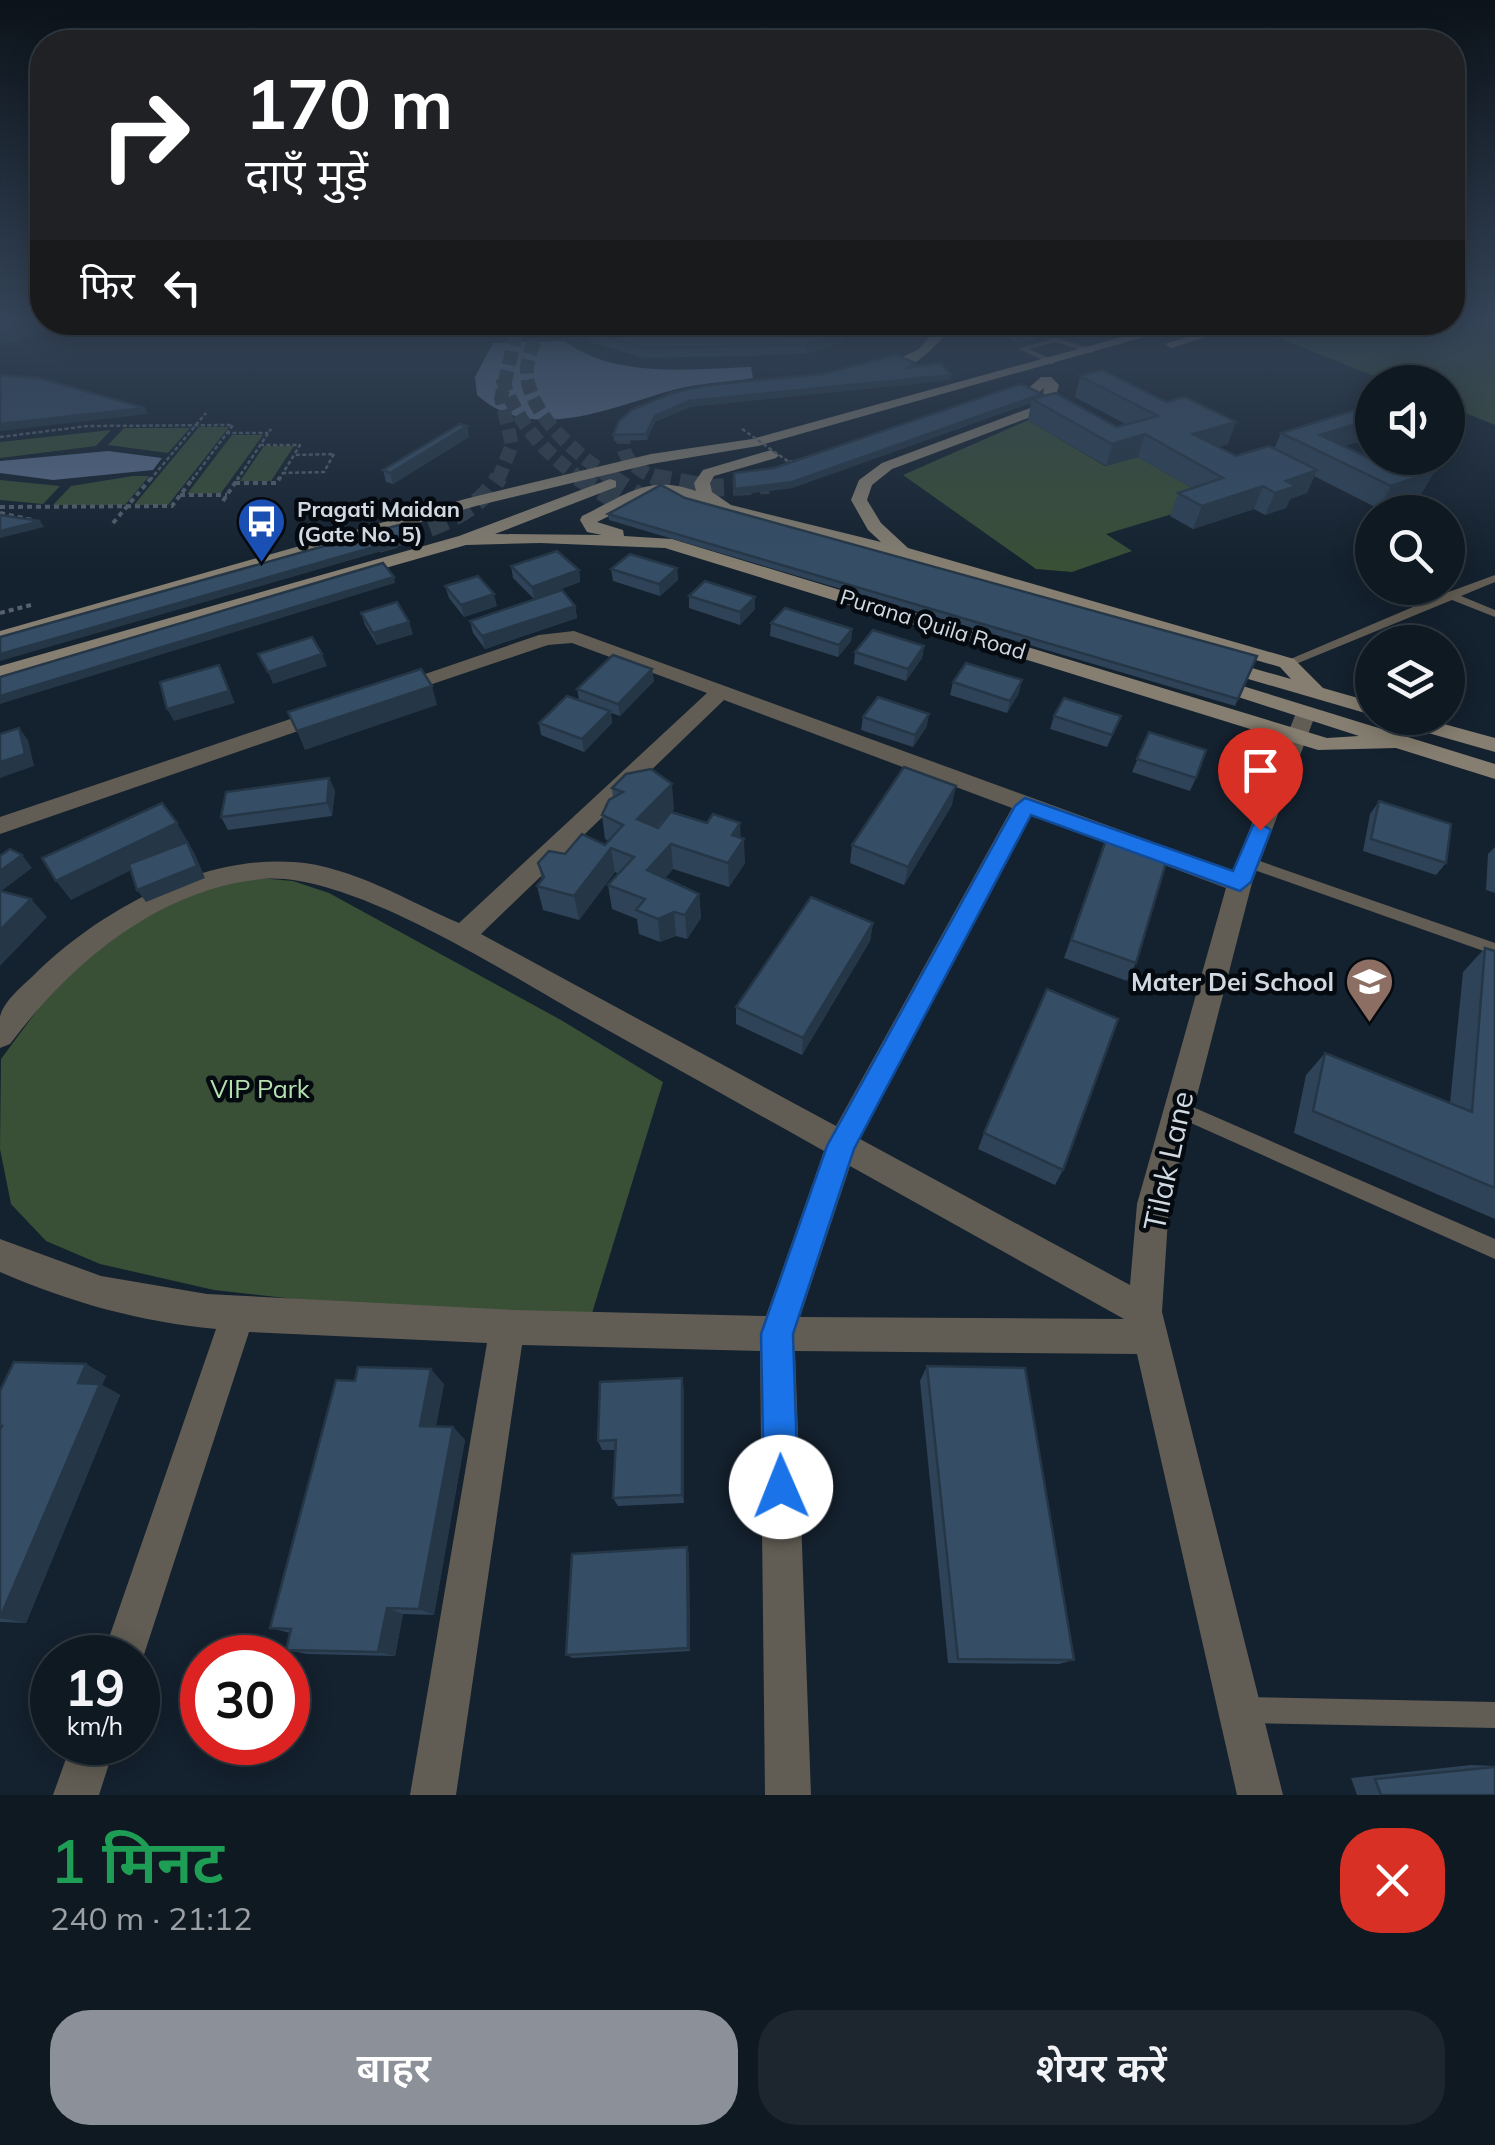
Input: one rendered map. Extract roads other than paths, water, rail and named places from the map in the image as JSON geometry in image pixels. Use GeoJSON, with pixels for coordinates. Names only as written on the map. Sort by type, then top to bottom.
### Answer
{"type":"FeatureCollection","features":[{"type":"Feature","properties":{"kind":"main road"},"geometry":{"type":"LineString","coordinates":[[0,637],[412,518],[651,460],[753,443],[930,400]]}},
{"type":"Feature","properties":{"kind":"main road"},"geometry":{"type":"LineString","coordinates":[[902,552],[874,526],[859,500],[864,483],[888,466],[1047,406],[1048,400]]}},
{"type":"Feature","properties":{"kind":"main road"},"geometry":{"type":"LineString","coordinates":[[726,508],[702,489],[708,473],[788,456],[818,442],[894,421]]}},
{"type":"Feature","properties":{"kind":"main road"},"geometry":{"type":"LineString","coordinates":[[0,672],[465,540],[630,478],[788,456]]}},
{"type":"Feature","properties":{"kind":"main road"},"geometry":{"type":"LineString","coordinates":[[666,543],[597,530],[588,520],[654,487],[669,487],[726,508],[902,552],[1286,663],[1306,714]]}},
{"type":"Feature","properties":{"kind":"main road"},"geometry":{"type":"LineString","coordinates":[[392,576],[426,566],[436,548],[433,531],[412,518]]}},
{"type":"Feature","properties":{"kind":"main road","name":"Purana Quila Road"},"geometry":{"type":"LineString","coordinates":[[465,540],[540,538],[666,543],[1306,714],[1495,772]]}},
{"type":"Feature","properties":{"kind":"main road"},"geometry":{"type":"LineString","coordinates":[[1242,682],[1306,714]]}},
{"type":"Feature","properties":{"kind":"main road","name":"Purana Quila Road"},"geometry":{"type":"LineString","coordinates":[[1306,714],[1355,711]]}},
{"type":"Feature","properties":{"kind":"main road"},"geometry":{"type":"LineString","coordinates":[[1458,735],[1495,746]]}},
{"type":"Feature","properties":{"kind":"street"},"geometry":{"type":"LineString","coordinates":[[376,697],[546,639],[566,636],[722,690],[1025,806],[1244,872]]}},
{"type":"Feature","properties":{"kind":"street"},"geometry":{"type":"LineString","coordinates":[[462,936],[722,690]]}},
{"type":"Feature","properties":{"kind":"street"},"geometry":{"type":"LineString","coordinates":[[0,826],[339,710]]}},
{"type":"Feature","properties":{"kind":"street","name":"Tilak Lane"},"geometry":{"type":"LineString","coordinates":[[1260,1795],[1148,1325],[1153,1204],[1244,872],[1306,714]]}},
{"type":"Feature","properties":{"kind":"street"},"geometry":{"type":"LineString","coordinates":[[788,1795],[777,1334],[841,1146],[1025,806]]}},
{"type":"Feature","properties":{"kind":"street"},"geometry":{"type":"LineString","coordinates":[[0,1036],[34,991],[86,946],[168,898],[242,872],[292,870],[310,874],[462,936],[841,1146],[1148,1325]]}},
{"type":"Feature","properties":{"kind":"street"},"geometry":{"type":"LineString","coordinates":[[5,1267],[90,1292],[238,1314],[507,1328],[777,1334],[1148,1325]]}},
{"type":"Feature","properties":{"kind":"street"},"geometry":{"type":"LineString","coordinates":[[130,1635],[238,1314]]}},
{"type":"Feature","properties":{"kind":"street"},"geometry":{"type":"LineString","coordinates":[[433,1795],[507,1328]]}},
{"type":"Feature","properties":{"kind":"street"},"geometry":{"type":"LineString","coordinates":[[76,1795],[86,1765]]}},
{"type":"Feature","properties":{"kind":"lane"},"geometry":{"type":"LineString","coordinates":[[1465,590],[1495,578]]}},
{"type":"Feature","properties":{"kind":"lane"},"geometry":{"type":"LineString","coordinates":[[1465,602],[1495,614]]}},
{"type":"Feature","properties":{"kind":"lane"},"geometry":{"type":"LineString","coordinates":[[1286,663],[1428,605]]}},
{"type":"Feature","properties":{"kind":"lane"},"geometry":{"type":"LineString","coordinates":[[1244,872],[1495,949]]}},
{"type":"Feature","properties":{"kind":"lane"},"geometry":{"type":"LineString","coordinates":[[1178,1109],[1495,1249]]}},
{"type":"Feature","properties":{"kind":"lane"},"geometry":{"type":"LineString","coordinates":[[1238,1710],[1495,1715]]}},
{"type":"Feature","properties":{"kind":"water"},"geometry":{"type":"Polygon","coordinates":[[[484,400],[641,400],[549,420],[499,410],[484,400]]]}},
{"type":"Feature","properties":{"kind":"water"},"geometry":{"type":"Polygon","coordinates":[[[108,451],[162,458],[153,470],[53,480],[0,473],[0,461],[108,451]]]}},
{"type":"Feature","properties":{"kind":"tunnel"},"geometry":{"type":"LineString","coordinates":[[498,480],[512,445],[501,400]]}},
{"type":"Feature","properties":{"kind":"tunnel"},"geometry":{"type":"LineString","coordinates":[[511,400],[533,435],[579,478]]}},
{"type":"Feature","properties":{"kind":"tunnel"},"geometry":{"type":"LineString","coordinates":[[535,400],[560,436],[613,480]]}},
{"type":"Feature","properties":{"kind":"tunnel"},"geometry":{"type":"LineString","coordinates":[[642,417],[625,436],[625,453],[638,468],[660,480]]}},
{"type":"Feature","properties":{"kind":"tunnel"},"geometry":{"type":"LineString","coordinates":[[378,544],[461,513],[476,503],[499,477]]}},
{"type":"Feature","properties":{"kind":"tunnel"},"geometry":{"type":"LineString","coordinates":[[610,477],[658,508]]}},
{"type":"Feature","properties":{"kind":"tunnel"},"geometry":{"type":"LineString","coordinates":[[653,477],[711,488],[769,485]]}},
{"type":"Feature","properties":{"kind":"tunnel"},"geometry":{"type":"LineString","coordinates":[[579,478],[618,502]]}},
{"type":"Feature","properties":{"kind":"place","name":"Pragati Maidan (Gate No. 5)"},"geometry":{"type":"Point","coordinates":[262,564]}},
{"type":"Feature","properties":{"kind":"place","name":"Mater Dei School"},"geometry":{"type":"Point","coordinates":[1369,1024]}},
{"type":"Feature","properties":{"kind":"park label","name":"VIP Park"},"geometry":{"type":"Point","coordinates":[260,1089]}}]}
